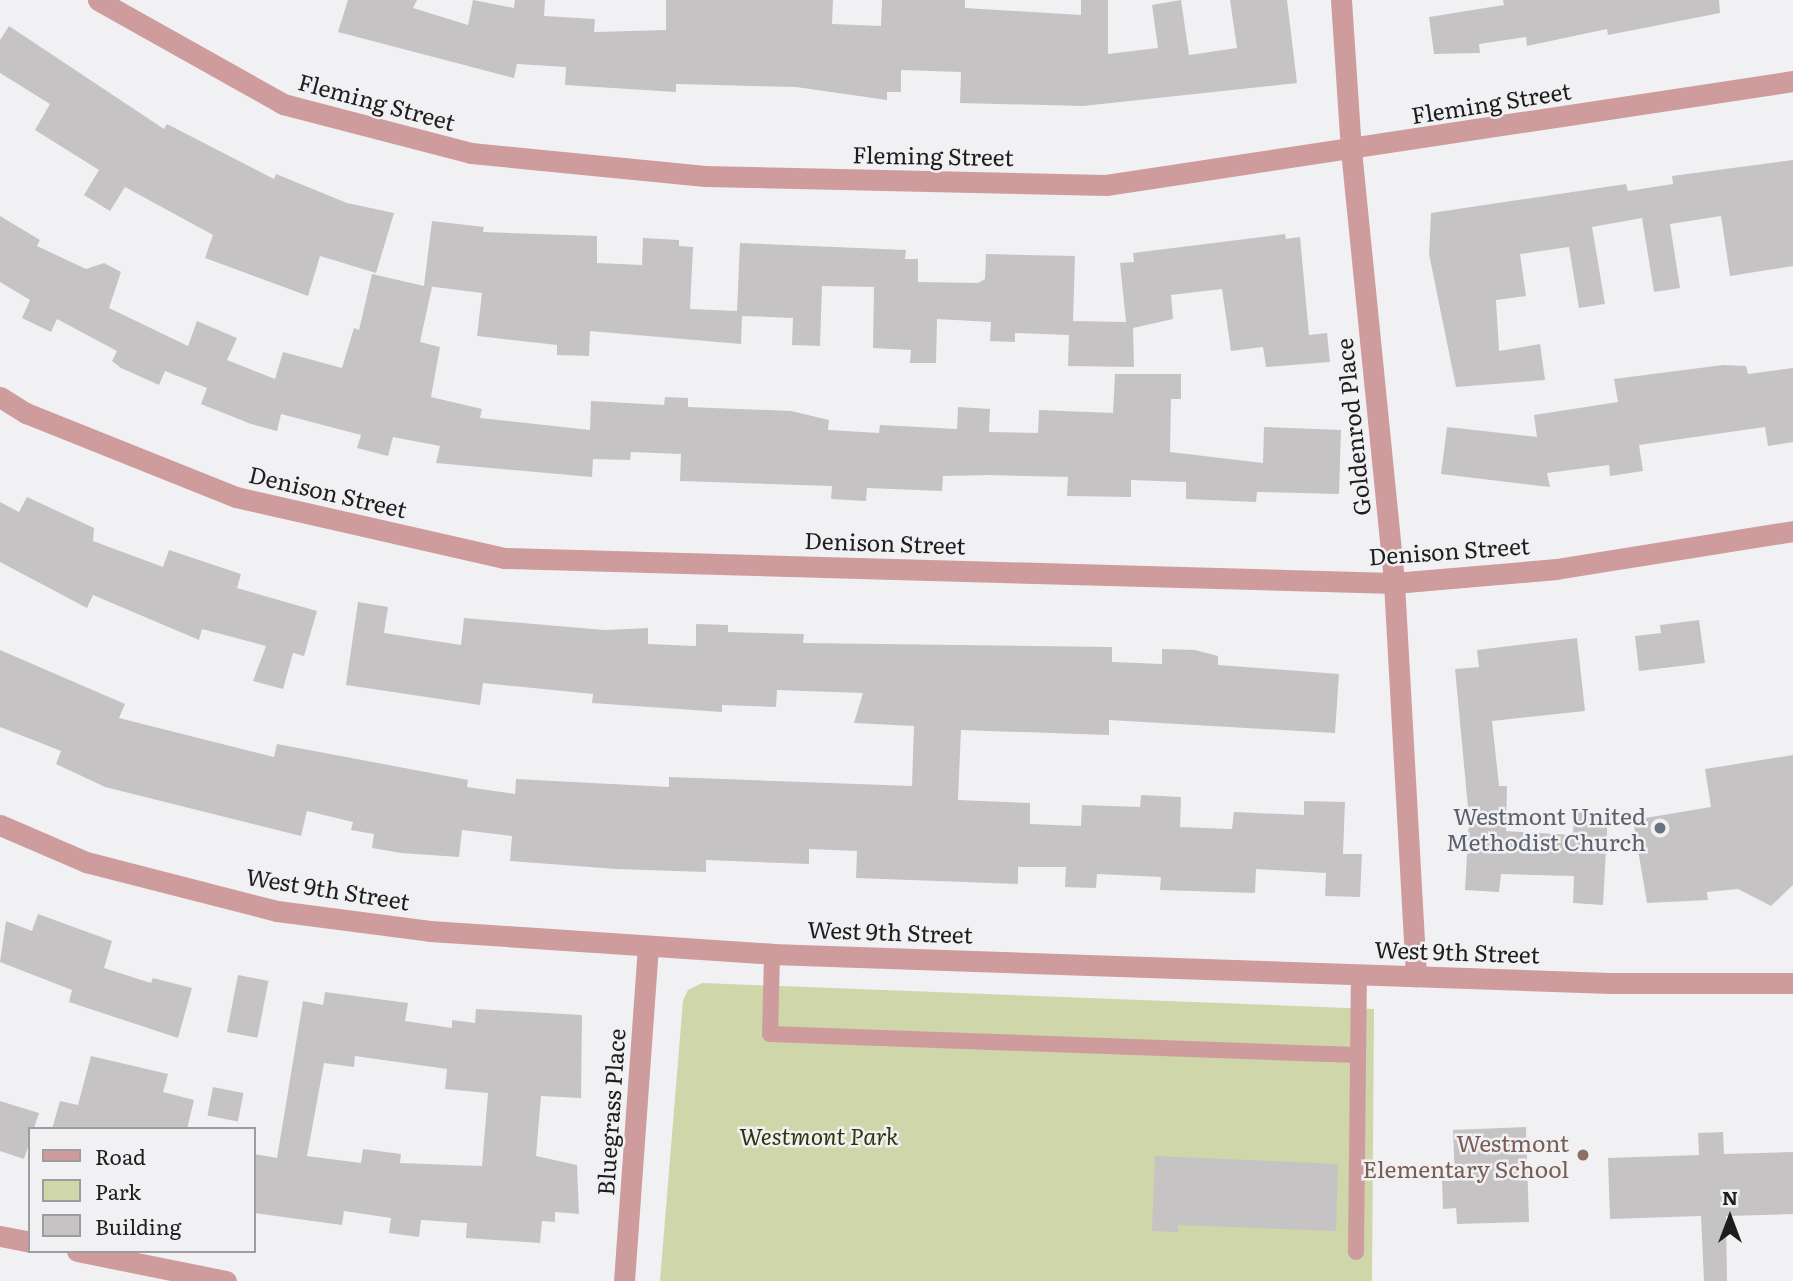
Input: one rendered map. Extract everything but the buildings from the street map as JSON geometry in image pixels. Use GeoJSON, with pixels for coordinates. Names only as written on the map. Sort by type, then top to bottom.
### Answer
{"type":"FeatureCollection","features":[{"type":"Feature","properties":{"kind":"street","name":"Fleming Street"},"geometry":{"type":"LineString","coordinates":[[98,0],[283,104],[471,153],[705,176],[1106,185],[1793,81]]}},
{"type":"Feature","properties":{"kind":"street","name":"Goldenrod Place"},"geometry":{"type":"LineString","coordinates":[[1341,0],[1351,150],[1394,583],[1416,976]]}},
{"type":"Feature","properties":{"kind":"street","name":"Denison Street"},"geometry":{"type":"LineString","coordinates":[[0,397],[26,413],[236,497],[504,558],[1394,583],[1556,569],[1793,531]]}},
{"type":"Feature","properties":{"kind":"street","name":"West 9th Street"},"geometry":{"type":"LineString","coordinates":[[0,825],[86,862],[277,911],[430,931],[772,954],[1720,986],[1793,983]]}},
{"type":"Feature","properties":{"kind":"street","name":"Bluegrass Place"},"geometry":{"type":"LineString","coordinates":[[624,1281],[648,947]]}},
{"type":"Feature","properties":{"kind":"street"},"geometry":{"type":"LineString","coordinates":[[0,1236],[28,1242]]}},
{"type":"Feature","properties":{"kind":"street"},"geometry":{"type":"LineString","coordinates":[[87,1253],[226,1281]]}},
{"type":"Feature","properties":{"kind":"lane"},"geometry":{"type":"LineString","coordinates":[[772,954],[770,1034],[1358,1055]]}},
{"type":"Feature","properties":{"kind":"lane"},"geometry":{"type":"LineString","coordinates":[[1356,1252],[1359,973]]}},
{"type":"Feature","properties":{"kind":"green space","name":"Westmont Park"},"geometry":{"type":"Polygon","coordinates":[[[702,983],[1374,1009],[1372,1281],[660,1281],[683,1001],[688,990],[702,983]]]}},
{"type":"Feature","properties":{"kind":"place","name":"Westmont United Methodist Church"},"geometry":{"type":"Point","coordinates":[1660,828]}},
{"type":"Feature","properties":{"kind":"place","name":"Westmont Elementary School"},"geometry":{"type":"Point","coordinates":[1583,1155]}}]}
